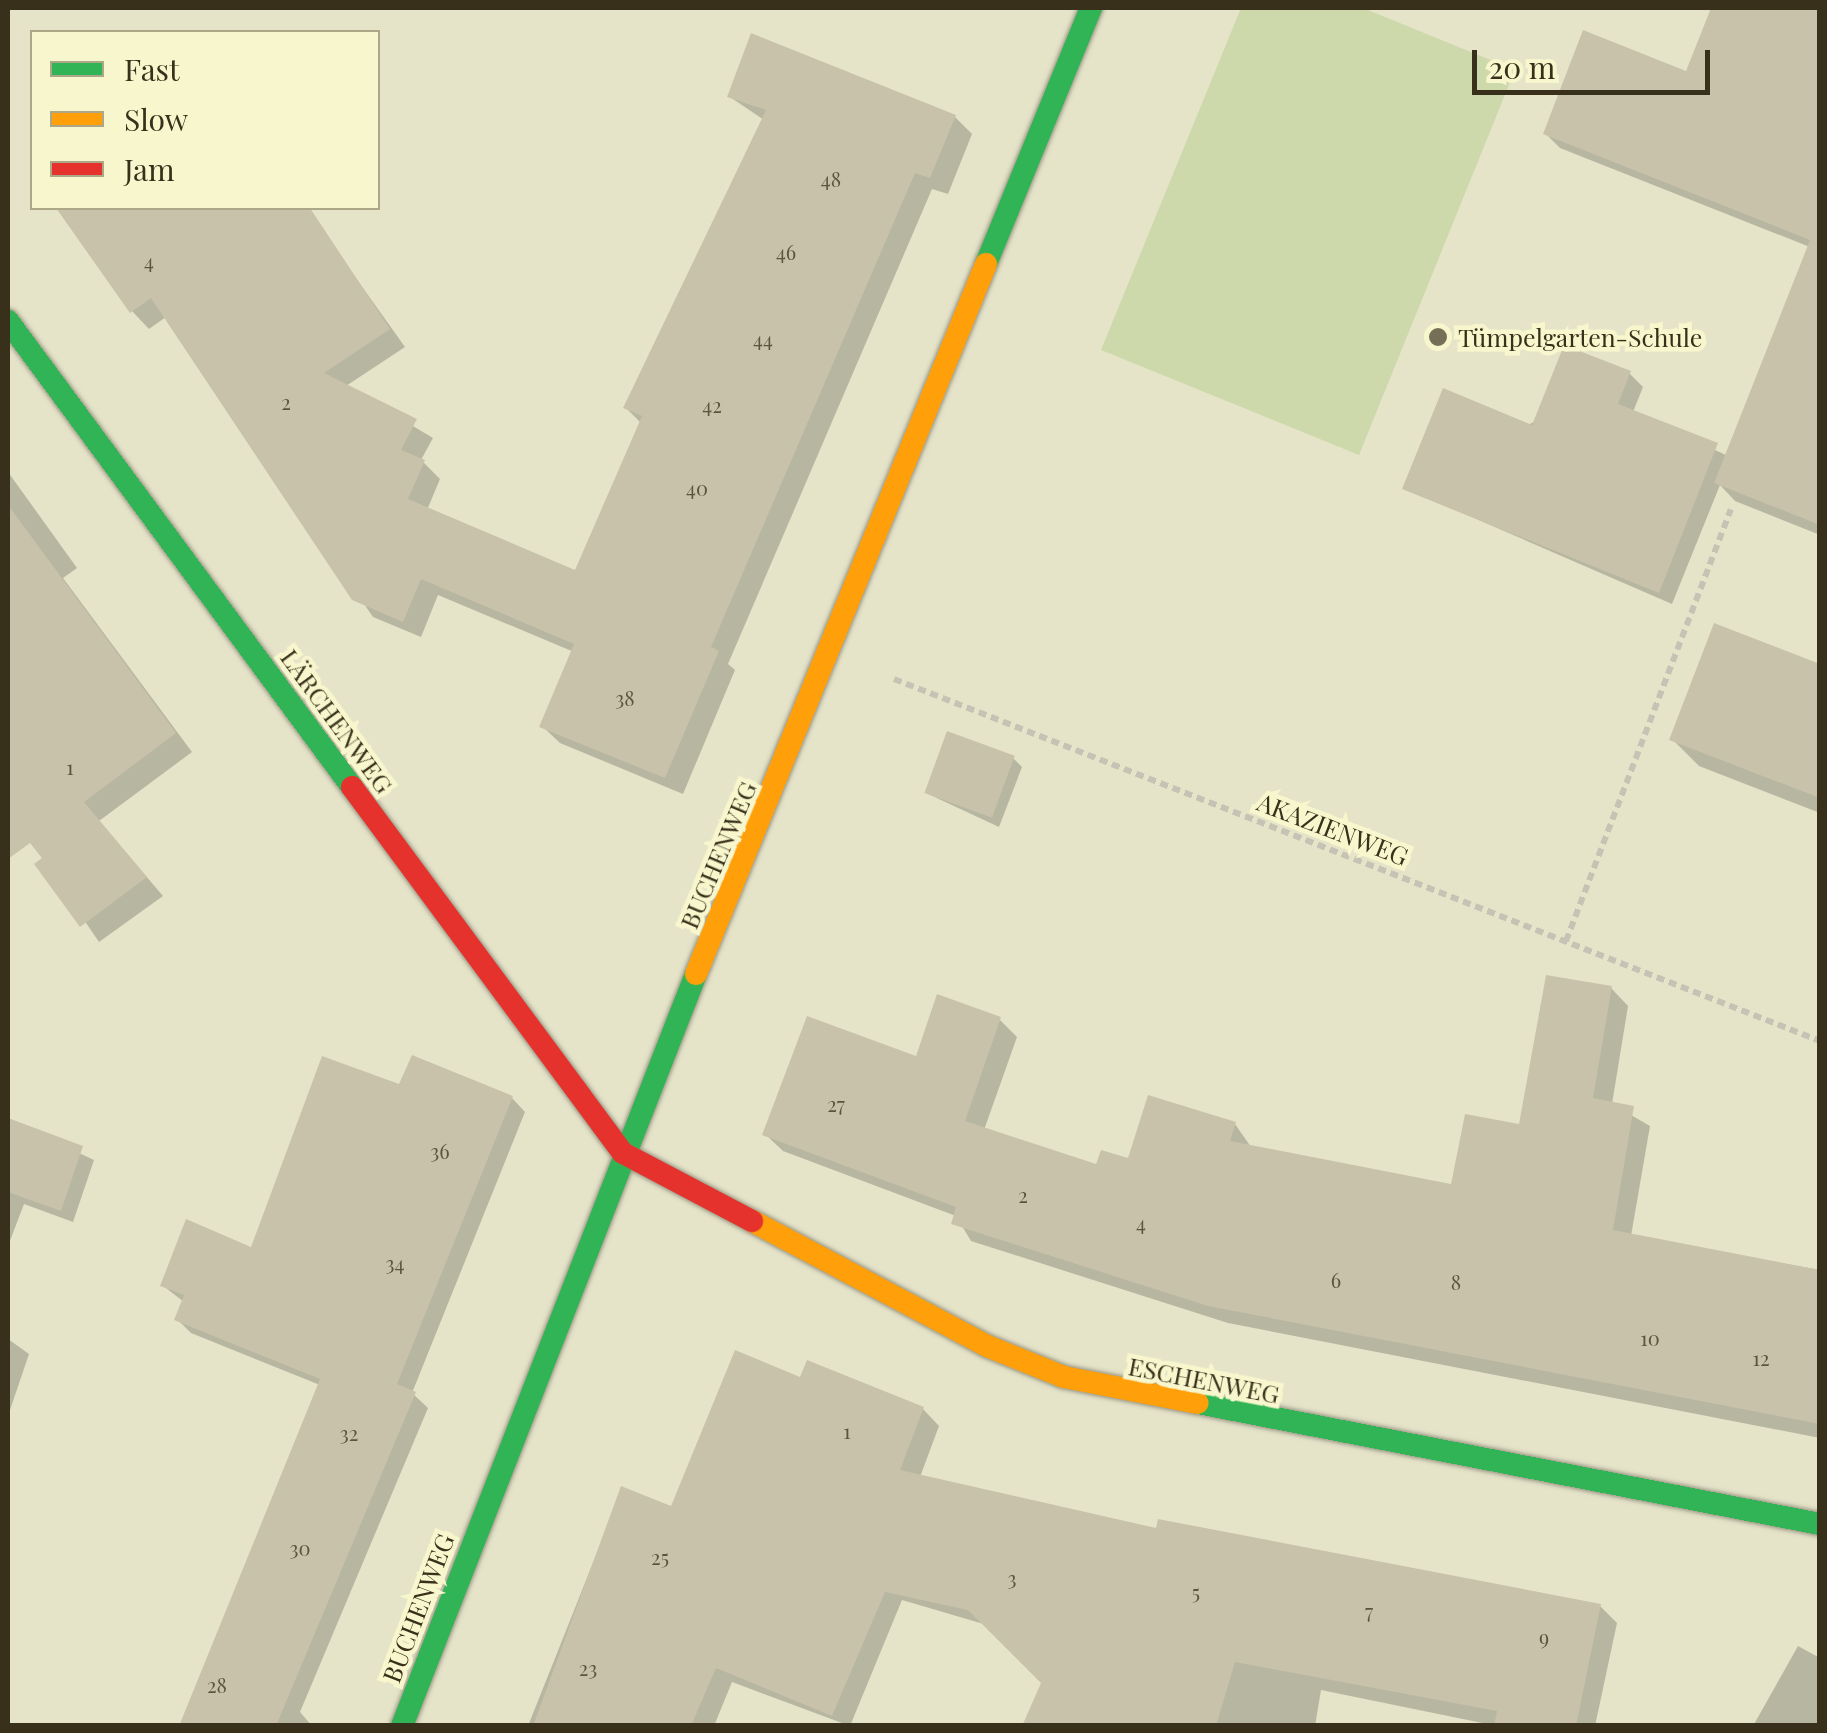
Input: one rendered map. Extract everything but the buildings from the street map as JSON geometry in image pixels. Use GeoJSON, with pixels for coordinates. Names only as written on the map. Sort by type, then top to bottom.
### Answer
{"type":"FeatureCollection","features":[{"type":"Feature","properties":{"kind":"street","name":"BUCHENWEG"},"geometry":{"type":"LineString","coordinates":[[402,1726],[623,1154],[832,654],[1091,8]]}},
{"type":"Feature","properties":{"kind":"street","name":"LÄRCHENWEG"},"geometry":{"type":"LineString","coordinates":[[8,321],[623,1154]]}},
{"type":"Feature","properties":{"kind":"street","name":"ESCHENWEG"},"geometry":{"type":"LineString","coordinates":[[623,1154],[987,1346],[1064,1376],[1820,1524]]}},
{"type":"Feature","properties":{"kind":"path"},"geometry":{"type":"LineString","coordinates":[[1566,941],[1731,510]]}},
{"type":"Feature","properties":{"kind":"path","name":"AKAZIENWEG"},"geometry":{"type":"LineString","coordinates":[[832,654],[1820,1040]]}},
{"type":"Feature","properties":{"kind":"green space"},"geometry":{"type":"Polygon","coordinates":[[[1241,8],[1363,8],[1515,70],[1359,455],[1101,350],[1241,8]]]}},
{"type":"Feature","properties":{"kind":"traffic: fast"},"geometry":{"type":"LineString","coordinates":[[986,264],[1091,8]]}},
{"type":"Feature","properties":{"kind":"traffic: fast"},"geometry":{"type":"LineString","coordinates":[[8,321],[352,787]]}},
{"type":"Feature","properties":{"kind":"traffic: fast"},"geometry":{"type":"LineString","coordinates":[[402,1726],[696,974]]}},
{"type":"Feature","properties":{"kind":"traffic: fast"},"geometry":{"type":"LineString","coordinates":[[1198,1403],[1820,1524]]}},
{"type":"Feature","properties":{"kind":"traffic: slow"},"geometry":{"type":"LineString","coordinates":[[696,974],[986,264]]}},
{"type":"Feature","properties":{"kind":"traffic: slow"},"geometry":{"type":"LineString","coordinates":[[752,1221],[987,1346],[1064,1377],[1198,1403]]}},
{"type":"Feature","properties":{"kind":"traffic: jam"},"geometry":{"type":"LineString","coordinates":[[352,787],[623,1153],[752,1221]]}},
{"type":"Feature","properties":{"kind":"place","name":"Tümpelgarten-Schule"},"geometry":{"type":"Point","coordinates":[1438,337]}}]}
